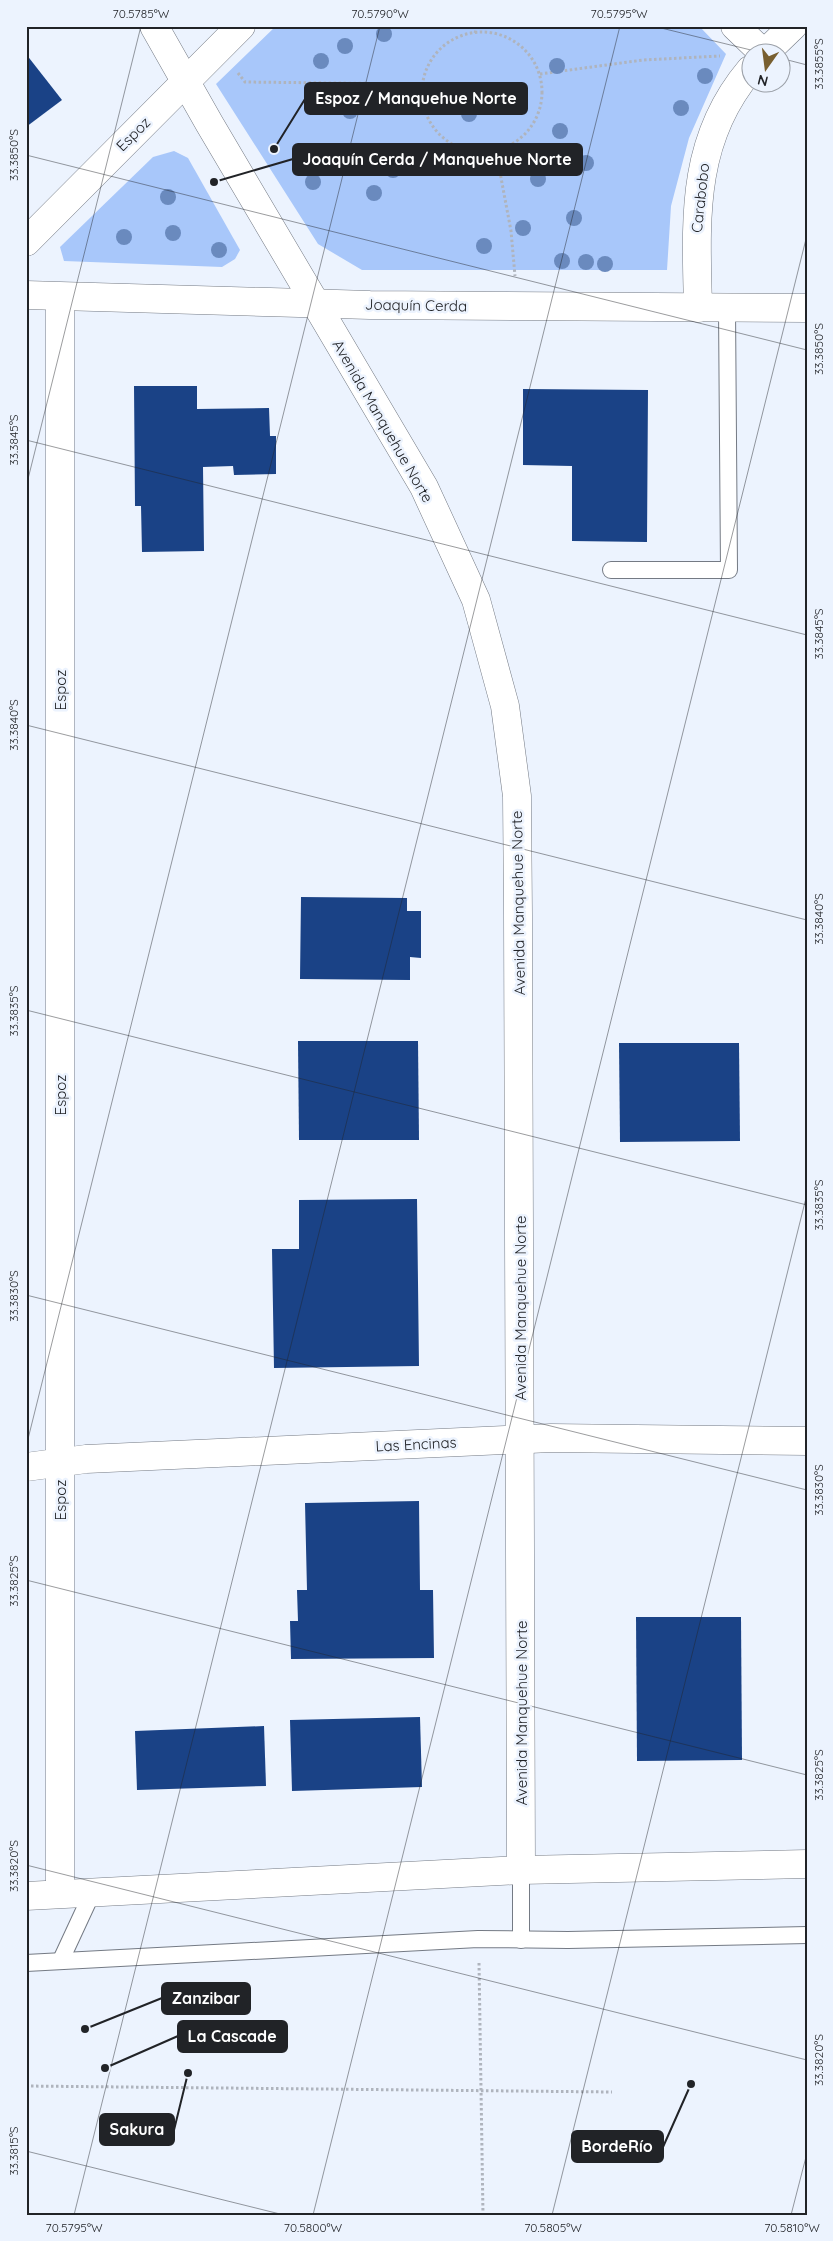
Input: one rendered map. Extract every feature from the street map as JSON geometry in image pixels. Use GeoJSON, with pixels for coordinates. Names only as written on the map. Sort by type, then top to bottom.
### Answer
{"type":"FeatureCollection","features":[{"type":"Feature","properties":{"kind":"street","name":"Avenida Manquehue Norte"},"geometry":{"type":"LineString","coordinates":[[154,26],[185,82],[424,487],[476,600],[504,706],[517,796],[521,1870]]}},
{"type":"Feature","properties":{"kind":"street","name":"Espoz"},"geometry":{"type":"LineString","coordinates":[[26,242],[241,26]]}},
{"type":"Feature","properties":{"kind":"street"},"geometry":{"type":"LineString","coordinates":[[736,26],[752,42]]}},
{"type":"Feature","properties":{"kind":"street"},"geometry":{"type":"LineString","coordinates":[[776,42],[793,26]]}},
{"type":"Feature","properties":{"kind":"street","name":"Carabobo"},"geometry":{"type":"LineString","coordinates":[[698,308],[696,211],[704,158],[726,104],[740,84]]}},
{"type":"Feature","properties":{"kind":"street","name":"Joaquín Cerda"},"geometry":{"type":"LineString","coordinates":[[26,295],[317,304],[807,308]]}},
{"type":"Feature","properties":{"kind":"street","name":"Espoz"},"geometry":{"type":"LineString","coordinates":[[60,297],[60,1893]]}},
{"type":"Feature","properties":{"kind":"street","name":"Las Encinas"},"geometry":{"type":"LineString","coordinates":[[26,1467],[60,1462],[564,1437],[807,1441]]}},
{"type":"Feature","properties":{"kind":"street"},"geometry":{"type":"LineString","coordinates":[[26,1896],[521,1870],[807,1864]]}},
{"type":"Feature","properties":{"kind":"lane"},"geometry":{"type":"LineString","coordinates":[[611,570],[729,570],[727,308]]}},
{"type":"Feature","properties":{"kind":"lane"},"geometry":{"type":"LineString","coordinates":[[521,1870],[521,1940]]}},
{"type":"Feature","properties":{"kind":"lane"},"geometry":{"type":"LineString","coordinates":[[61,1960],[93,1891]]}},
{"type":"Feature","properties":{"kind":"lane"},"geometry":{"type":"LineString","coordinates":[[26,1963],[478,1939],[521,1940],[807,1935]]}},
{"type":"Feature","properties":{"kind":"path"},"geometry":{"type":"LineString","coordinates":[[475,33],[476,26]]}},
{"type":"Feature","properties":{"kind":"path"},"geometry":{"type":"LineString","coordinates":[[475,33],[496,34],[515,42],[530,56],[540,74],[543,95],[538,115],[528,131],[513,144],[496,151],[476,152],[457,147],[441,136],[429,122],[423,103],[422,84],[428,66],[439,50],[456,38],[475,33]]}},
{"type":"Feature","properties":{"kind":"path"},"geometry":{"type":"LineString","coordinates":[[218,48],[245,82],[422,84]]}},
{"type":"Feature","properties":{"kind":"path"},"geometry":{"type":"LineString","coordinates":[[540,74],[643,60],[721,56]]}},
{"type":"Feature","properties":{"kind":"path"},"geometry":{"type":"LineString","coordinates":[[496,151],[511,231],[515,278]]}},
{"type":"Feature","properties":{"kind":"path"},"geometry":{"type":"LineString","coordinates":[[26,2086],[482,2089],[612,2092]]}},
{"type":"Feature","properties":{"kind":"path"},"geometry":{"type":"LineString","coordinates":[[482,2089],[483,2215]]}},
{"type":"Feature","properties":{"kind":"shaded area"},"geometry":{"type":"Polygon","coordinates":[[[276,26],[699,26],[726,54],[689,138],[671,206],[667,270],[362,270],[318,244],[216,84],[276,26]]]}},
{"type":"Feature","properties":{"kind":"shaded area"},"geometry":{"type":"Polygon","coordinates":[[[174,151],[188,158],[240,250],[235,259],[222,267],[64,261],[60,247],[153,157],[174,151]]]}},
{"type":"Feature","properties":{"kind":"building"},"geometry":{"type":"Polygon","coordinates":[[[26,54],[62,100],[26,127],[26,54]]]}},
{"type":"Feature","properties":{"kind":"building"},"geometry":{"type":"Polygon","coordinates":[[[134,386],[197,386],[197,409],[269,408],[270,436],[276,436],[276,474],[234,475],[233,466],[203,467],[204,551],[142,552],[141,506],[135,506],[134,386]]]}},
{"type":"Feature","properties":{"kind":"building"},"geometry":{"type":"Polygon","coordinates":[[[523,389],[648,390],[647,542],[572,541],[572,466],[523,465],[523,389]]]}},
{"type":"Feature","properties":{"kind":"building"},"geometry":{"type":"Polygon","coordinates":[[[301,897],[407,898],[407,911],[421,911],[421,958],[410,957],[410,980],[300,979],[301,897]]]}},
{"type":"Feature","properties":{"kind":"building"},"geometry":{"type":"Polygon","coordinates":[[[298,1041],[418,1041],[419,1140],[299,1140],[298,1041]]]}},
{"type":"Feature","properties":{"kind":"building"},"geometry":{"type":"Polygon","coordinates":[[[619,1043],[739,1043],[740,1141],[620,1142],[619,1043]]]}},
{"type":"Feature","properties":{"kind":"building"},"geometry":{"type":"Polygon","coordinates":[[[417,1199],[419,1366],[274,1368],[272,1249],[299,1249],[299,1200],[417,1199]]]}},
{"type":"Feature","properties":{"kind":"building"},"geometry":{"type":"Polygon","coordinates":[[[419,1501],[420,1590],[433,1590],[434,1658],[291,1659],[290,1621],[298,1621],[297,1590],[307,1590],[305,1503],[419,1501]]]}},
{"type":"Feature","properties":{"kind":"building"},"geometry":{"type":"Polygon","coordinates":[[[636,1617],[741,1617],[742,1760],[637,1761],[636,1617]]]}},
{"type":"Feature","properties":{"kind":"building"},"geometry":{"type":"Polygon","coordinates":[[[420,1717],[422,1787],[292,1791],[290,1720],[420,1717]]]}},
{"type":"Feature","properties":{"kind":"building"},"geometry":{"type":"Polygon","coordinates":[[[264,1726],[266,1786],[137,1790],[135,1731],[264,1726]]]}},
{"type":"Feature","properties":{"kind":"place","name":"Espoz / Manquehue Norte"},"geometry":{"type":"Point","coordinates":[274,149]}},
{"type":"Feature","properties":{"kind":"place","name":"Joaquín Cerda / Manquehue Norte"},"geometry":{"type":"Point","coordinates":[214,182]}},
{"type":"Feature","properties":{"kind":"place","name":"Zanzibar"},"geometry":{"type":"Point","coordinates":[85,2029]}},
{"type":"Feature","properties":{"kind":"place","name":"La Cascade"},"geometry":{"type":"Point","coordinates":[105,2068]}},
{"type":"Feature","properties":{"kind":"place","name":"Sakura"},"geometry":{"type":"Point","coordinates":[188,2073]}},
{"type":"Feature","properties":{"kind":"place","name":"BordeRío"},"geometry":{"type":"Point","coordinates":[691,2084]}}]}
